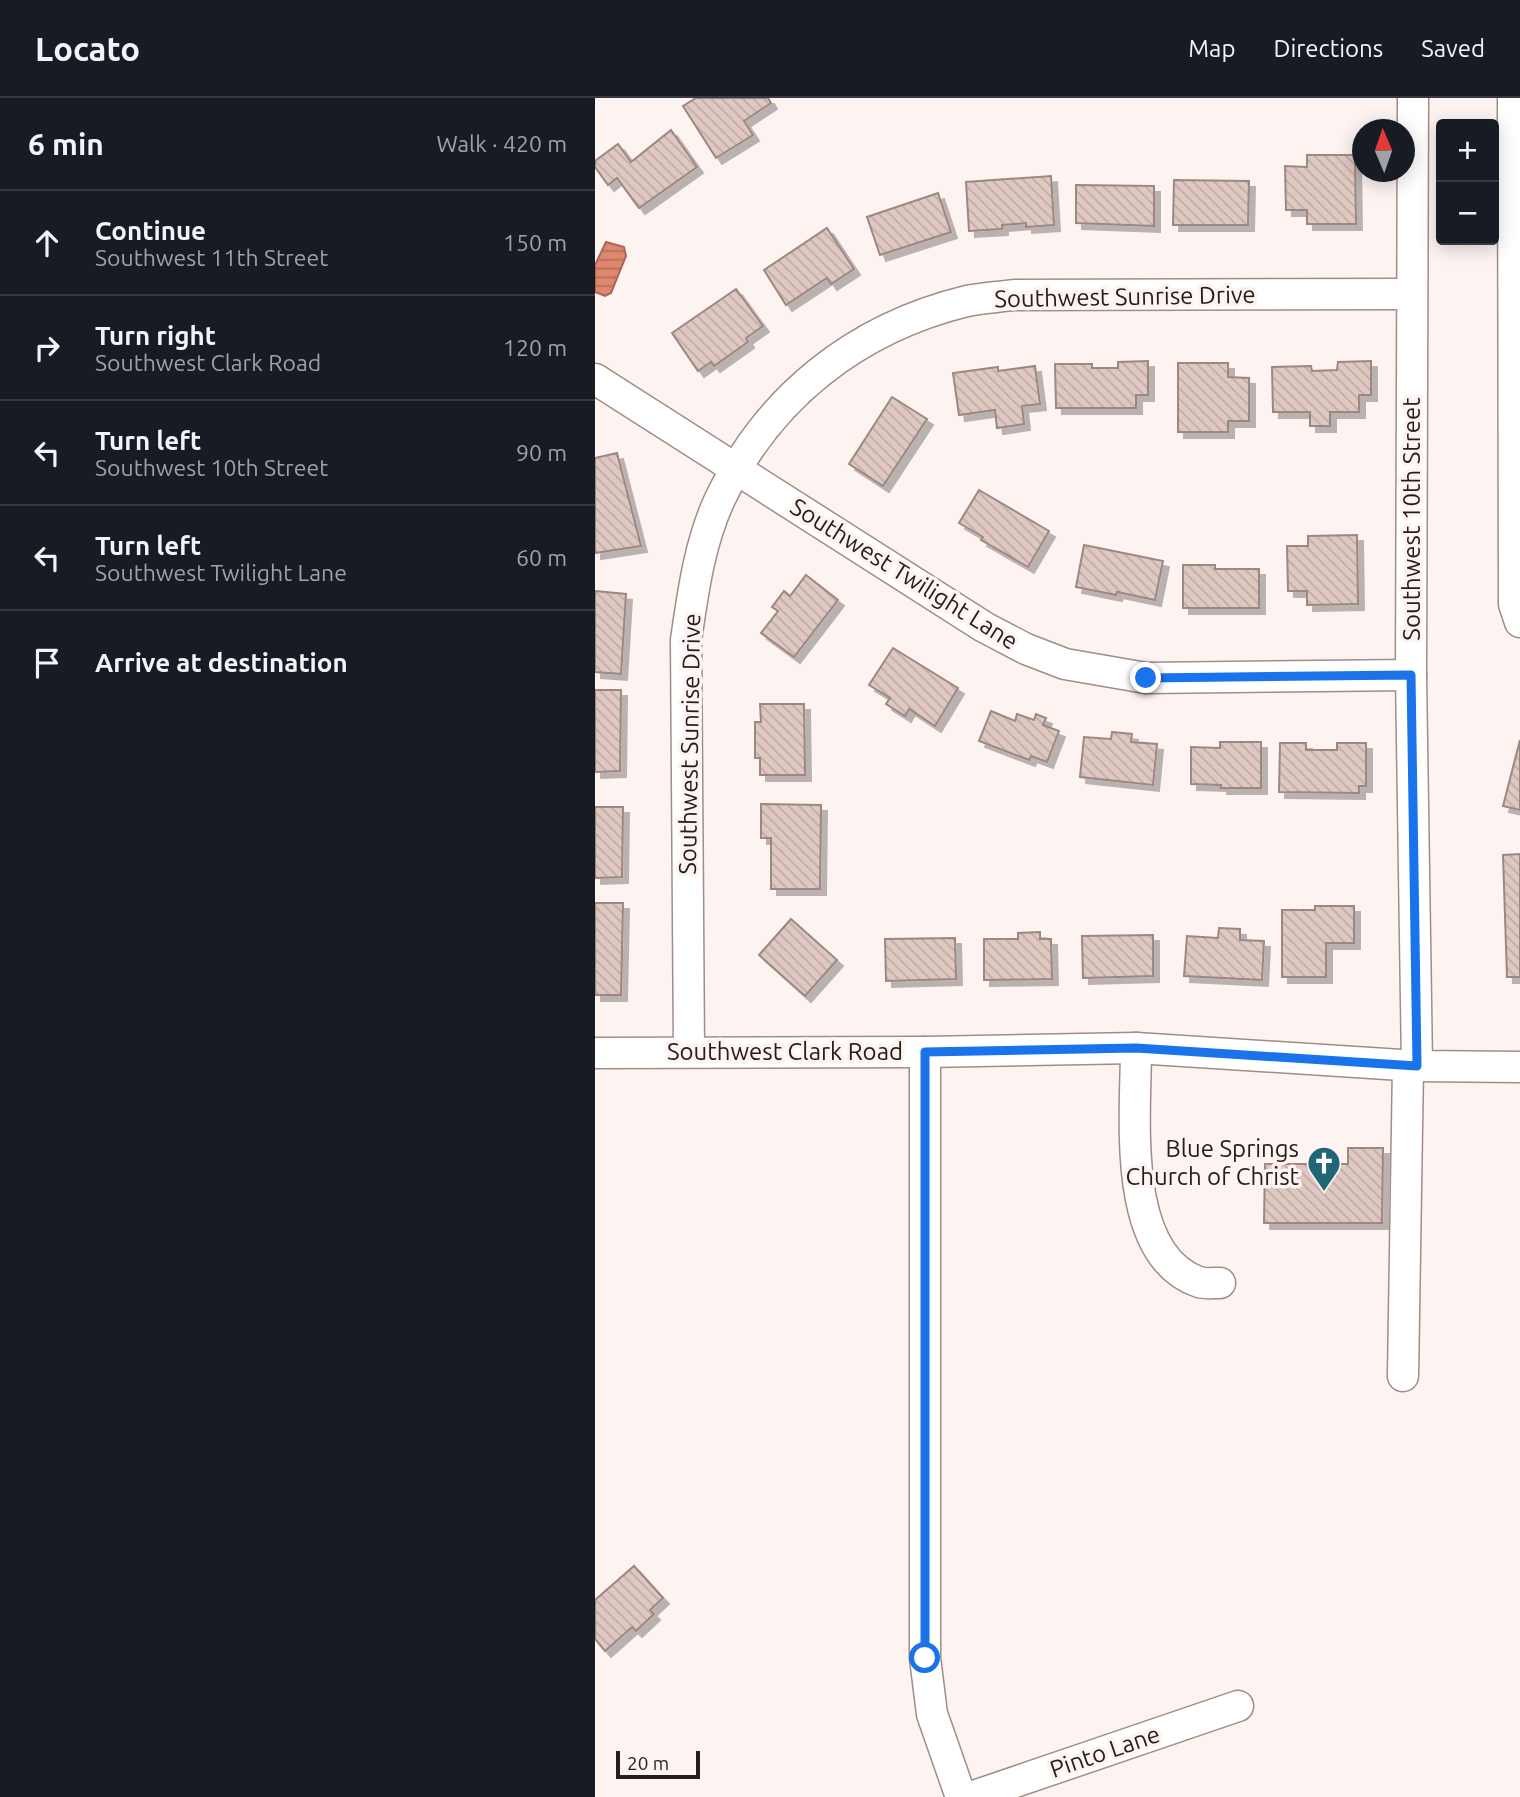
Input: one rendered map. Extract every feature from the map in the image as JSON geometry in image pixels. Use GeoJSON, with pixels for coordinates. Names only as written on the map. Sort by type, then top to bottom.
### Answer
{"type":"FeatureCollection","features":[{"type":"Feature","properties":{"kind":"street","name":"Southwest 10th Street"},"geometry":{"type":"LineString","coordinates":[[1403,1376],[1412,1066],[1413,98]]}},
{"type":"Feature","properties":{"kind":"street"},"geometry":{"type":"LineString","coordinates":[[1513,98],[1514,604],[1520,622]]}},
{"type":"Feature","properties":{"kind":"street","name":"Southwest Sunrise Drive"},"geometry":{"type":"LineString","coordinates":[[689,1052],[686,640],[695,581],[703,546],[719,502],[766,424],[798,390],[852,348],[907,320],[968,301],[1014,295],[1412,294]]}},
{"type":"Feature","properties":{"kind":"street","name":"Southwest Twilight Lane"},"geometry":{"type":"LineString","coordinates":[[595,379],[984,627],[1026,649],[1065,664],[1146,678],[1411,675]]}},
{"type":"Feature","properties":{"kind":"street"},"geometry":{"type":"LineString","coordinates":[[1136,1048],[1138,1177],[1147,1226],[1161,1253],[1179,1272],[1201,1283],[1220,1283]]}},
{"type":"Feature","properties":{"kind":"street","name":"Southwest Clark Road"},"geometry":{"type":"LineString","coordinates":[[595,1053],[1136,1048],[1412,1066],[1520,1068]]}},
{"type":"Feature","properties":{"kind":"street"},"geometry":{"type":"LineString","coordinates":[[925,1052],[925,1658],[932,1714],[961,1797]]}},
{"type":"Feature","properties":{"kind":"street","name":"Pinto Lane"},"geometry":{"type":"LineString","coordinates":[[971,1797],[1238,1706]]}},
{"type":"Feature","properties":{"kind":"shaded area"},"geometry":{"type":"Polygon","coordinates":[[[606,242],[624,247],[626,256],[611,293],[605,296],[595,292],[595,265],[606,242]]]}},
{"type":"Feature","properties":{"kind":"building"},"geometry":{"type":"Polygon","coordinates":[[[696,98],[768,98],[771,103],[744,121],[753,135],[716,158],[683,106],[696,98]]]}},
{"type":"Feature","properties":{"kind":"building"},"geometry":{"type":"Polygon","coordinates":[[[671,130],[697,167],[639,208],[617,178],[608,185],[595,167],[595,161],[618,144],[631,162],[671,130]]]}},
{"type":"Feature","properties":{"kind":"building"},"geometry":{"type":"Polygon","coordinates":[[[1307,155],[1352,155],[1356,224],[1307,224],[1307,210],[1286,210],[1285,166],[1307,167],[1307,155]]]}},
{"type":"Feature","properties":{"kind":"building"},"geometry":{"type":"Polygon","coordinates":[[[1051,176],[1054,225],[1026,227],[1026,223],[1002,225],[1002,229],[969,231],[966,182],[1051,176]]]}},
{"type":"Feature","properties":{"kind":"building"},"geometry":{"type":"Polygon","coordinates":[[[1174,180],[1249,181],[1248,225],[1173,225],[1174,180]]]}},
{"type":"Feature","properties":{"kind":"building"},"geometry":{"type":"Polygon","coordinates":[[[1076,185],[1154,186],[1154,226],[1076,223],[1076,185]]]}},
{"type":"Feature","properties":{"kind":"building"},"geometry":{"type":"Polygon","coordinates":[[[938,193],[951,232],[880,255],[867,217],[938,193]]]}},
{"type":"Feature","properties":{"kind":"building"},"geometry":{"type":"Polygon","coordinates":[[[827,228],[854,269],[831,284],[827,278],[786,305],[764,270],[827,228]]]}},
{"type":"Feature","properties":{"kind":"building"},"geometry":{"type":"Polygon","coordinates":[[[736,289],[763,326],[746,338],[748,342],[714,366],[711,362],[698,371],[672,333],[736,289]]]}},
{"type":"Feature","properties":{"kind":"building"},"geometry":{"type":"Polygon","coordinates":[[[1148,361],[1148,395],[1136,395],[1136,408],[1056,408],[1055,364],[1092,364],[1092,368],[1118,368],[1118,362],[1148,361]]]}},
{"type":"Feature","properties":{"kind":"building"},"geometry":{"type":"Polygon","coordinates":[[[1371,361],[1371,395],[1359,395],[1359,412],[1330,412],[1330,426],[1310,426],[1310,412],[1273,412],[1272,367],[1311,366],[1312,371],[1337,370],[1338,362],[1371,361]]]}},
{"type":"Feature","properties":{"kind":"building"},"geometry":{"type":"Polygon","coordinates":[[[1178,363],[1228,363],[1228,377],[1249,378],[1249,421],[1228,421],[1228,432],[1178,432],[1178,363]]]}},
{"type":"Feature","properties":{"kind":"building"},"geometry":{"type":"Polygon","coordinates":[[[1035,366],[1040,404],[1022,406],[1024,424],[997,428],[995,410],[959,415],[953,373],[998,367],[998,371],[1035,366]]]}},
{"type":"Feature","properties":{"kind":"building"},"geometry":{"type":"Polygon","coordinates":[[[892,397],[927,419],[883,486],[849,464],[892,397]]]}},
{"type":"Feature","properties":{"kind":"building"},"geometry":{"type":"Polygon","coordinates":[[[617,453],[641,546],[595,553],[595,458],[617,453]]]}},
{"type":"Feature","properties":{"kind":"building"},"geometry":{"type":"Polygon","coordinates":[[[979,490],[1049,531],[1028,567],[981,540],[983,537],[959,523],[979,490]]]}},
{"type":"Feature","properties":{"kind":"building"},"geometry":{"type":"Polygon","coordinates":[[[1357,535],[1358,604],[1307,605],[1307,591],[1288,591],[1287,546],[1308,546],[1308,536],[1357,535]]]}},
{"type":"Feature","properties":{"kind":"building"},"geometry":{"type":"Polygon","coordinates":[[[1084,545],[1163,561],[1155,600],[1076,587],[1084,545]]]}},
{"type":"Feature","properties":{"kind":"building"},"geometry":{"type":"Polygon","coordinates":[[[1183,565],[1215,565],[1215,569],[1259,569],[1259,608],[1183,608],[1183,565]]]}},
{"type":"Feature","properties":{"kind":"building"},"geometry":{"type":"Polygon","coordinates":[[[806,575],[838,600],[794,657],[761,633],[778,611],[772,607],[784,591],[790,596],[806,575]]]}},
{"type":"Feature","properties":{"kind":"building"},"geometry":{"type":"Polygon","coordinates":[[[595,591],[626,594],[621,674],[595,672],[595,591]]]}},
{"type":"Feature","properties":{"kind":"building"},"geometry":{"type":"Polygon","coordinates":[[[893,648],[958,688],[935,726],[909,709],[905,716],[886,704],[890,698],[869,685],[893,648]]]}},
{"type":"Feature","properties":{"kind":"building"},"geometry":{"type":"Polygon","coordinates":[[[595,690],[621,690],[620,771],[595,772],[595,690]]]}},
{"type":"Feature","properties":{"kind":"building"},"geometry":{"type":"Polygon","coordinates":[[[760,704],[804,704],[805,775],[760,775],[760,758],[755,758],[755,722],[761,722],[760,704]]]}},
{"type":"Feature","properties":{"kind":"building"},"geometry":{"type":"Polygon","coordinates":[[[991,711],[1015,721],[1017,714],[1034,720],[1036,714],[1046,718],[1043,725],[1059,731],[1047,762],[1031,756],[1029,760],[979,741],[991,711]]]}},
{"type":"Feature","properties":{"kind":"building"},"geometry":{"type":"Polygon","coordinates":[[[1112,732],[1132,734],[1131,742],[1157,744],[1153,785],[1080,777],[1084,737],[1111,739],[1112,732]]]}},
{"type":"Feature","properties":{"kind":"building"},"geometry":{"type":"Polygon","coordinates":[[[1520,740],[1520,810],[1503,806],[1520,740]]]}},
{"type":"Feature","properties":{"kind":"building"},"geometry":{"type":"Polygon","coordinates":[[[1220,742],[1261,742],[1261,788],[1221,788],[1221,785],[1191,784],[1191,747],[1220,748],[1220,742]]]}},
{"type":"Feature","properties":{"kind":"building"},"geometry":{"type":"Polygon","coordinates":[[[1280,743],[1306,743],[1306,750],[1337,750],[1337,743],[1366,743],[1366,786],[1359,786],[1359,793],[1279,792],[1280,743]]]}},
{"type":"Feature","properties":{"kind":"building"},"geometry":{"type":"Polygon","coordinates":[[[761,804],[821,805],[820,889],[771,889],[771,838],[761,838],[761,804]]]}},
{"type":"Feature","properties":{"kind":"building"},"geometry":{"type":"Polygon","coordinates":[[[595,807],[623,807],[622,877],[595,878],[595,807]]]}},
{"type":"Feature","properties":{"kind":"building"},"geometry":{"type":"Polygon","coordinates":[[[1520,854],[1520,977],[1507,977],[1503,855],[1520,854]]]}},
{"type":"Feature","properties":{"kind":"building"},"geometry":{"type":"Polygon","coordinates":[[[595,903],[623,903],[621,995],[595,995],[595,903]]]}},
{"type":"Feature","properties":{"kind":"building"},"geometry":{"type":"Polygon","coordinates":[[[1315,906],[1354,906],[1354,943],[1326,943],[1326,977],[1282,977],[1282,910],[1315,910],[1315,906]]]}},
{"type":"Feature","properties":{"kind":"building"},"geometry":{"type":"Polygon","coordinates":[[[791,919],[837,960],[805,996],[759,955],[791,919]]]}},
{"type":"Feature","properties":{"kind":"building"},"geometry":{"type":"Polygon","coordinates":[[[1219,928],[1240,929],[1240,940],[1264,941],[1262,980],[1184,976],[1187,936],[1218,938],[1219,928]]]}},
{"type":"Feature","properties":{"kind":"building"},"geometry":{"type":"Polygon","coordinates":[[[1040,932],[1040,939],[1051,939],[1052,979],[984,980],[984,939],[1018,939],[1018,933],[1040,932]]]}},
{"type":"Feature","properties":{"kind":"building"},"geometry":{"type":"Polygon","coordinates":[[[1153,935],[1153,976],[1083,978],[1082,936],[1153,935]]]}},
{"type":"Feature","properties":{"kind":"building"},"geometry":{"type":"Polygon","coordinates":[[[955,938],[956,979],[886,981],[885,939],[955,938]]]}},
{"type":"Feature","properties":{"kind":"building","name":"Blue Springs Church of Christ"},"geometry":{"type":"Polygon","coordinates":[[[1348,1148],[1383,1148],[1382,1223],[1264,1223],[1265,1164],[1348,1164],[1348,1148]]]}},
{"type":"Feature","properties":{"kind":"building"},"geometry":{"type":"Polygon","coordinates":[[[634,1566],[663,1598],[650,1610],[654,1614],[636,1631],[632,1627],[605,1651],[595,1639],[595,1600],[634,1566]]]}},
{"type":"Feature","properties":{"kind":"place","name":"Blue Springs Church of Christ"},"geometry":{"type":"Point","coordinates":[1324,1193]}},
{"type":"Feature","properties":{"kind":"route"},"geometry":{"type":"LineString","coordinates":[[925,1658],[925,1052],[1136,1048],[1417,1066],[1411,675],[1146,678]]}}]}
